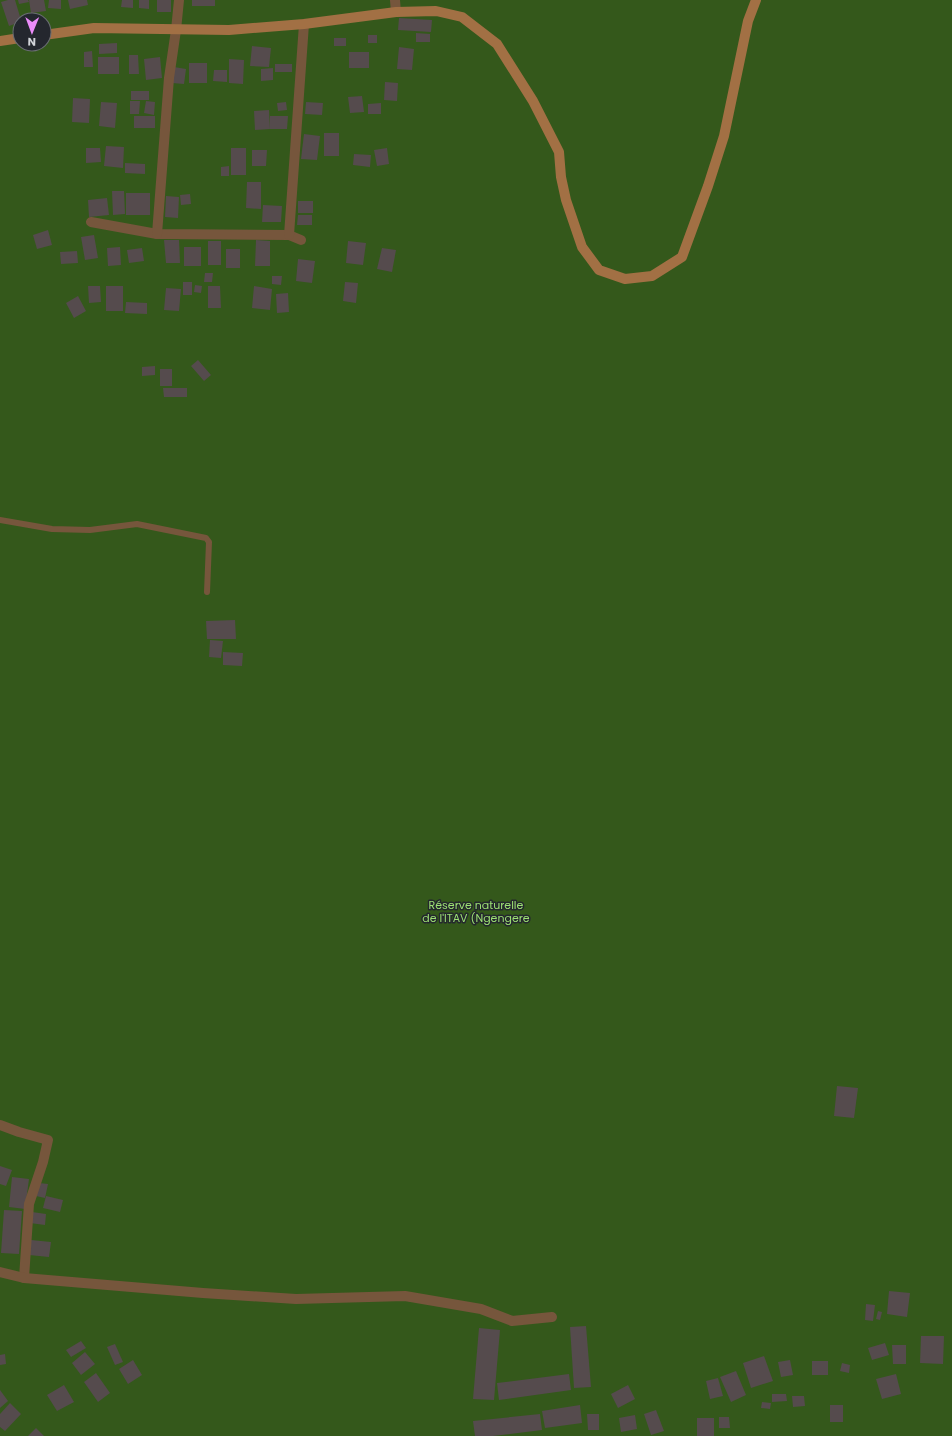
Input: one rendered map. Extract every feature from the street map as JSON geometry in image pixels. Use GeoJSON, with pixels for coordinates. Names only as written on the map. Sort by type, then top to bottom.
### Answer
{"type":"FeatureCollection","features":[{"type":"Feature","properties":{"kind":"street"},"geometry":{"type":"LineString","coordinates":[[157,234],[169,78],[179,0]]}},
{"type":"Feature","properties":{"kind":"street"},"geometry":{"type":"LineString","coordinates":[[394,0],[396,12]]}},
{"type":"Feature","properties":{"kind":"street"},"geometry":{"type":"LineString","coordinates":[[52,33],[94,28],[229,30],[304,24],[396,12],[436,11],[462,17],[496,44],[533,101],[559,152],[561,178],[566,200],[582,247],[599,270],[625,279],[652,276],[682,257],[722,143],[748,21],[756,0]]}},
{"type":"Feature","properties":{"kind":"street"},"geometry":{"type":"LineString","coordinates":[[289,235],[304,24]]}},
{"type":"Feature","properties":{"kind":"street"},"geometry":{"type":"LineString","coordinates":[[0,42],[12,40]]}},
{"type":"Feature","properties":{"kind":"street"},"geometry":{"type":"LineString","coordinates":[[91,222],[157,234],[289,235],[301,240]]}},
{"type":"Feature","properties":{"kind":"street"},"geometry":{"type":"LineString","coordinates":[[0,1125],[48,1140],[43,1162],[29,1204],[24,1278]]}},
{"type":"Feature","properties":{"kind":"street"},"geometry":{"type":"LineString","coordinates":[[0,1272],[24,1278],[296,1299],[405,1296],[481,1309],[512,1321],[552,1317]]}},
{"type":"Feature","properties":{"kind":"lane"},"geometry":{"type":"LineString","coordinates":[[0,520],[52,529],[90,530],[137,524],[206,538],[209,542],[207,592]]}},
{"type":"Feature","properties":{"kind":"green space","name":"Réserve naturelle de l'ITAV (Ngengere"},"geometry":{"type":"Polygon","coordinates":[[[0,0],[952,0],[952,1436],[0,1436],[0,0]]]}},
{"type":"Feature","properties":{"kind":"building"},"geometry":{"type":"Polygon","coordinates":[[[15,0],[19,12],[12,12],[12,25],[9,26],[1,2],[15,0]]]}},
{"type":"Feature","properties":{"kind":"building"},"geometry":{"type":"Polygon","coordinates":[[[18,0],[28,0],[29,2],[19,4],[18,0]]]}},
{"type":"Feature","properties":{"kind":"building"},"geometry":{"type":"Polygon","coordinates":[[[29,0],[44,0],[46,11],[31,12],[29,0]]]}},
{"type":"Feature","properties":{"kind":"building"},"geometry":{"type":"Polygon","coordinates":[[[49,0],[61,0],[61,9],[48,8],[49,0]]]}},
{"type":"Feature","properties":{"kind":"building"},"geometry":{"type":"Polygon","coordinates":[[[68,0],[87,0],[88,5],[70,9],[68,0]]]}},
{"type":"Feature","properties":{"kind":"building"},"geometry":{"type":"Polygon","coordinates":[[[122,0],[133,0],[133,8],[121,7],[122,0]]]}},
{"type":"Feature","properties":{"kind":"building"},"geometry":{"type":"Polygon","coordinates":[[[139,0],[149,0],[149,9],[139,8],[139,0]]]}},
{"type":"Feature","properties":{"kind":"building"},"geometry":{"type":"Polygon","coordinates":[[[157,0],[171,0],[171,12],[157,12],[157,0]]]}},
{"type":"Feature","properties":{"kind":"building"},"geometry":{"type":"Polygon","coordinates":[[[192,0],[215,0],[215,6],[192,6],[192,0]]]}},
{"type":"Feature","properties":{"kind":"building"},"geometry":{"type":"Polygon","coordinates":[[[399,18],[432,20],[431,32],[398,30],[399,18]]]}},
{"type":"Feature","properties":{"kind":"building"},"geometry":{"type":"Polygon","coordinates":[[[416,33],[430,34],[430,42],[416,42],[416,33]]]}},
{"type":"Feature","properties":{"kind":"building"},"geometry":{"type":"Polygon","coordinates":[[[368,35],[377,35],[377,43],[368,43],[368,35]]]}},
{"type":"Feature","properties":{"kind":"building"},"geometry":{"type":"Polygon","coordinates":[[[334,38],[346,38],[346,46],[334,46],[334,38]]]}},
{"type":"Feature","properties":{"kind":"building"},"geometry":{"type":"Polygon","coordinates":[[[117,43],[117,53],[99,54],[99,44],[117,43]]]}},
{"type":"Feature","properties":{"kind":"building"},"geometry":{"type":"Polygon","coordinates":[[[252,46],[271,48],[269,67],[250,66],[252,46]]]}},
{"type":"Feature","properties":{"kind":"building"},"geometry":{"type":"Polygon","coordinates":[[[399,47],[414,49],[412,70],[397,69],[399,47]]]}},
{"type":"Feature","properties":{"kind":"building"},"geometry":{"type":"Polygon","coordinates":[[[92,51],[93,67],[84,67],[84,52],[92,51]]]}},
{"type":"Feature","properties":{"kind":"building"},"geometry":{"type":"Polygon","coordinates":[[[349,52],[369,52],[369,68],[349,68],[349,52]]]}},
{"type":"Feature","properties":{"kind":"building"},"geometry":{"type":"Polygon","coordinates":[[[129,55],[138,55],[139,74],[129,74],[129,55]]]}},
{"type":"Feature","properties":{"kind":"building"},"geometry":{"type":"Polygon","coordinates":[[[98,57],[119,57],[119,74],[98,74],[98,57]]]}},
{"type":"Feature","properties":{"kind":"building"},"geometry":{"type":"Polygon","coordinates":[[[160,57],[162,78],[146,80],[144,59],[160,57]]]}},
{"type":"Feature","properties":{"kind":"building"},"geometry":{"type":"Polygon","coordinates":[[[229,59],[244,60],[243,84],[229,83],[229,59]]]}},
{"type":"Feature","properties":{"kind":"building"},"geometry":{"type":"Polygon","coordinates":[[[189,63],[207,63],[207,83],[189,83],[189,63]]]}},
{"type":"Feature","properties":{"kind":"building"},"geometry":{"type":"Polygon","coordinates":[[[275,64],[292,64],[292,72],[275,72],[275,64]]]}},
{"type":"Feature","properties":{"kind":"building"},"geometry":{"type":"Polygon","coordinates":[[[174,67],[186,69],[184,84],[172,83],[174,67]]]}},
{"type":"Feature","properties":{"kind":"building"},"geometry":{"type":"Polygon","coordinates":[[[273,68],[273,80],[261,81],[261,69],[273,68]]]}},
{"type":"Feature","properties":{"kind":"building"},"geometry":{"type":"Polygon","coordinates":[[[214,70],[227,70],[227,82],[213,81],[214,70]]]}},
{"type":"Feature","properties":{"kind":"building"},"geometry":{"type":"Polygon","coordinates":[[[385,82],[398,83],[397,101],[384,100],[385,82]]]}},
{"type":"Feature","properties":{"kind":"building"},"geometry":{"type":"Polygon","coordinates":[[[131,91],[149,91],[149,100],[131,100],[131,91]]]}},
{"type":"Feature","properties":{"kind":"building"},"geometry":{"type":"Polygon","coordinates":[[[362,96],[364,112],[350,113],[348,97],[362,96]]]}},
{"type":"Feature","properties":{"kind":"building"},"geometry":{"type":"Polygon","coordinates":[[[73,98],[90,99],[89,123],[72,122],[73,98]]]}},
{"type":"Feature","properties":{"kind":"building"},"geometry":{"type":"Polygon","coordinates":[[[130,101],[140,101],[139,114],[130,114],[130,101]]]}},
{"type":"Feature","properties":{"kind":"building"},"geometry":{"type":"Polygon","coordinates":[[[146,101],[155,102],[154,115],[144,113],[146,101]]]}},
{"type":"Feature","properties":{"kind":"building"},"geometry":{"type":"Polygon","coordinates":[[[101,102],[117,103],[115,128],[99,126],[101,102]]]}},
{"type":"Feature","properties":{"kind":"building"},"geometry":{"type":"Polygon","coordinates":[[[286,102],[287,110],[278,111],[277,103],[286,102]]]}},
{"type":"Feature","properties":{"kind":"building"},"geometry":{"type":"Polygon","coordinates":[[[306,102],[323,103],[322,115],[305,114],[306,102]]]}},
{"type":"Feature","properties":{"kind":"building"},"geometry":{"type":"Polygon","coordinates":[[[381,103],[381,114],[368,114],[368,104],[381,103]]]}},
{"type":"Feature","properties":{"kind":"building"},"geometry":{"type":"Polygon","coordinates":[[[269,110],[270,129],[255,130],[254,111],[269,110]]]}},
{"type":"Feature","properties":{"kind":"building"},"geometry":{"type":"Polygon","coordinates":[[[134,116],[155,116],[155,128],[134,128],[134,116]]]}},
{"type":"Feature","properties":{"kind":"building"},"geometry":{"type":"Polygon","coordinates":[[[270,116],[288,116],[287,129],[270,129],[270,116]]]}},
{"type":"Feature","properties":{"kind":"building"},"geometry":{"type":"Polygon","coordinates":[[[324,133],[339,133],[339,156],[324,156],[324,133]]]}},
{"type":"Feature","properties":{"kind":"building"},"geometry":{"type":"Polygon","coordinates":[[[304,134],[320,136],[317,160],[301,159],[304,134]]]}},
{"type":"Feature","properties":{"kind":"building"},"geometry":{"type":"Polygon","coordinates":[[[106,146],[124,147],[123,168],[104,166],[106,146]]]}},
{"type":"Feature","properties":{"kind":"building"},"geometry":{"type":"Polygon","coordinates":[[[86,148],[100,148],[101,162],[86,163],[86,148]]]}},
{"type":"Feature","properties":{"kind":"building"},"geometry":{"type":"Polygon","coordinates":[[[231,148],[246,148],[246,175],[231,175],[231,148]]]}},
{"type":"Feature","properties":{"kind":"building"},"geometry":{"type":"Polygon","coordinates":[[[387,148],[389,164],[377,166],[374,150],[387,148]]]}},
{"type":"Feature","properties":{"kind":"building"},"geometry":{"type":"Polygon","coordinates":[[[252,150],[267,150],[266,166],[252,166],[252,150]]]}},
{"type":"Feature","properties":{"kind":"building"},"geometry":{"type":"Polygon","coordinates":[[[354,154],[371,155],[370,167],[353,165],[354,154]]]}},
{"type":"Feature","properties":{"kind":"building"},"geometry":{"type":"Polygon","coordinates":[[[125,163],[145,164],[145,174],[125,173],[125,163]]]}},
{"type":"Feature","properties":{"kind":"building"},"geometry":{"type":"Polygon","coordinates":[[[229,166],[229,176],[221,176],[221,167],[229,166]]]}},
{"type":"Feature","properties":{"kind":"building"},"geometry":{"type":"Polygon","coordinates":[[[247,182],[261,182],[261,209],[246,208],[247,182]]]}},
{"type":"Feature","properties":{"kind":"building"},"geometry":{"type":"Polygon","coordinates":[[[112,191],[124,191],[125,214],[113,215],[112,191]]]}},
{"type":"Feature","properties":{"kind":"building"},"geometry":{"type":"Polygon","coordinates":[[[126,193],[150,193],[150,215],[126,215],[126,193]]]}},
{"type":"Feature","properties":{"kind":"building"},"geometry":{"type":"Polygon","coordinates":[[[190,194],[191,204],[181,205],[180,195],[190,194]]]}},
{"type":"Feature","properties":{"kind":"building"},"geometry":{"type":"Polygon","coordinates":[[[166,196],[179,197],[178,218],[165,217],[166,196]]]}},
{"type":"Feature","properties":{"kind":"building"},"geometry":{"type":"Polygon","coordinates":[[[107,198],[109,215],[89,217],[88,200],[107,198]]]}},
{"type":"Feature","properties":{"kind":"building"},"geometry":{"type":"Polygon","coordinates":[[[298,201],[313,201],[313,213],[298,213],[298,201]]]}},
{"type":"Feature","properties":{"kind":"building"},"geometry":{"type":"Polygon","coordinates":[[[263,205],[282,206],[281,222],[262,222],[263,205]]]}},
{"type":"Feature","properties":{"kind":"building"},"geometry":{"type":"Polygon","coordinates":[[[298,215],[312,215],[312,225],[297,225],[298,215]]]}},
{"type":"Feature","properties":{"kind":"building"},"geometry":{"type":"Polygon","coordinates":[[[48,230],[52,245],[37,249],[33,235],[48,230]]]}},
{"type":"Feature","properties":{"kind":"building"},"geometry":{"type":"Polygon","coordinates":[[[94,235],[98,258],[85,260],[81,237],[94,235]]]}},
{"type":"Feature","properties":{"kind":"building"},"geometry":{"type":"Polygon","coordinates":[[[164,240],[179,240],[180,263],[166,263],[164,240]]]}},
{"type":"Feature","properties":{"kind":"building"},"geometry":{"type":"Polygon","coordinates":[[[256,240],[270,241],[270,266],[255,266],[256,240]]]}},
{"type":"Feature","properties":{"kind":"building"},"geometry":{"type":"Polygon","coordinates":[[[208,241],[221,241],[221,265],[208,265],[208,241]]]}},
{"type":"Feature","properties":{"kind":"building"},"geometry":{"type":"Polygon","coordinates":[[[348,241],[366,243],[363,265],[346,263],[348,241]]]}},
{"type":"Feature","properties":{"kind":"building"},"geometry":{"type":"Polygon","coordinates":[[[120,247],[121,265],[108,266],[107,248],[120,247]]]}},
{"type":"Feature","properties":{"kind":"building"},"geometry":{"type":"Polygon","coordinates":[[[184,247],[201,247],[201,266],[184,266],[184,247]]]}},
{"type":"Feature","properties":{"kind":"building"},"geometry":{"type":"Polygon","coordinates":[[[142,248],[144,261],[129,263],[127,250],[142,248]]]}},
{"type":"Feature","properties":{"kind":"building"},"geometry":{"type":"Polygon","coordinates":[[[382,248],[396,250],[392,272],[377,269],[382,248]]]}},
{"type":"Feature","properties":{"kind":"building"},"geometry":{"type":"Polygon","coordinates":[[[226,249],[240,249],[240,268],[226,268],[226,249]]]}},
{"type":"Feature","properties":{"kind":"building"},"geometry":{"type":"Polygon","coordinates":[[[77,251],[78,263],[61,264],[60,252],[77,251]]]}},
{"type":"Feature","properties":{"kind":"building"},"geometry":{"type":"Polygon","coordinates":[[[298,259],[315,261],[312,283],[296,281],[298,259]]]}},
{"type":"Feature","properties":{"kind":"building"},"geometry":{"type":"Polygon","coordinates":[[[205,273],[213,273],[212,282],[204,282],[205,273]]]}},
{"type":"Feature","properties":{"kind":"building"},"geometry":{"type":"Polygon","coordinates":[[[272,276],[282,276],[281,285],[272,284],[272,276]]]}},
{"type":"Feature","properties":{"kind":"building"},"geometry":{"type":"Polygon","coordinates":[[[183,282],[192,282],[192,295],[183,295],[183,282]]]}},
{"type":"Feature","properties":{"kind":"building"},"geometry":{"type":"Polygon","coordinates":[[[345,282],[358,283],[356,303],[343,301],[345,282]]]}},
{"type":"Feature","properties":{"kind":"building"},"geometry":{"type":"Polygon","coordinates":[[[195,285],[202,286],[201,293],[194,292],[195,285]]]}},
{"type":"Feature","properties":{"kind":"building"},"geometry":{"type":"Polygon","coordinates":[[[88,286],[100,286],[101,302],[89,303],[88,286]]]}},
{"type":"Feature","properties":{"kind":"building"},"geometry":{"type":"Polygon","coordinates":[[[106,286],[123,286],[123,311],[106,311],[106,286]]]}},
{"type":"Feature","properties":{"kind":"building"},"geometry":{"type":"Polygon","coordinates":[[[208,286],[220,286],[221,308],[208,308],[208,286]]]}},
{"type":"Feature","properties":{"kind":"building"},"geometry":{"type":"Polygon","coordinates":[[[254,286],[272,289],[270,310],[252,308],[254,286]]]}},
{"type":"Feature","properties":{"kind":"building"},"geometry":{"type":"Polygon","coordinates":[[[166,288],[181,289],[179,311],[164,310],[166,288]]]}},
{"type":"Feature","properties":{"kind":"building"},"geometry":{"type":"Polygon","coordinates":[[[288,293],[289,312],[277,313],[276,294],[288,293]]]}},
{"type":"Feature","properties":{"kind":"building"},"geometry":{"type":"Polygon","coordinates":[[[78,296],[86,311],[74,318],[66,303],[78,296]]]}},
{"type":"Feature","properties":{"kind":"building"},"geometry":{"type":"Polygon","coordinates":[[[126,302],[147,303],[147,314],[125,313],[126,302]]]}},
{"type":"Feature","properties":{"kind":"building"},"geometry":{"type":"Polygon","coordinates":[[[198,360],[211,375],[204,381],[191,366],[198,360]]]}},
{"type":"Feature","properties":{"kind":"building"},"geometry":{"type":"Polygon","coordinates":[[[155,366],[155,375],[142,376],[142,367],[155,366]]]}},
{"type":"Feature","properties":{"kind":"building"},"geometry":{"type":"Polygon","coordinates":[[[160,369],[172,369],[172,386],[160,386],[160,369]]]}},
{"type":"Feature","properties":{"kind":"building"},"geometry":{"type":"Polygon","coordinates":[[[163,388],[187,388],[187,397],[164,397],[163,388]]]}},
{"type":"Feature","properties":{"kind":"building"},"geometry":{"type":"Polygon","coordinates":[[[235,620],[236,639],[207,639],[206,621],[235,620]]]}},
{"type":"Feature","properties":{"kind":"building"},"geometry":{"type":"Polygon","coordinates":[[[210,640],[223,641],[221,658],[209,657],[210,640]]]}},
{"type":"Feature","properties":{"kind":"building"},"geometry":{"type":"Polygon","coordinates":[[[223,652],[243,653],[242,666],[223,665],[223,652]]]}},
{"type":"Feature","properties":{"kind":"building"},"geometry":{"type":"Polygon","coordinates":[[[837,1086],[858,1088],[854,1118],[834,1116],[837,1086]]]}},
{"type":"Feature","properties":{"kind":"building"},"geometry":{"type":"Polygon","coordinates":[[[0,1166],[12,1170],[6,1186],[0,1184],[0,1166]]]}},
{"type":"Feature","properties":{"kind":"building"},"geometry":{"type":"Polygon","coordinates":[[[12,1177],[29,1179],[25,1209],[9,1207],[12,1177]]]}},
{"type":"Feature","properties":{"kind":"building"},"geometry":{"type":"Polygon","coordinates":[[[39,1183],[48,1184],[45,1198],[36,1196],[39,1183]]]}},
{"type":"Feature","properties":{"kind":"building"},"geometry":{"type":"Polygon","coordinates":[[[46,1196],[63,1200],[60,1212],[43,1208],[46,1196]]]}},
{"type":"Feature","properties":{"kind":"building"},"geometry":{"type":"Polygon","coordinates":[[[4,1210],[22,1211],[19,1254],[1,1253],[4,1210]]]}},
{"type":"Feature","properties":{"kind":"building"},"geometry":{"type":"Polygon","coordinates":[[[32,1212],[46,1214],[45,1225],[30,1223],[32,1212]]]}},
{"type":"Feature","properties":{"kind":"building"},"geometry":{"type":"Polygon","coordinates":[[[31,1240],[51,1242],[49,1257],[29,1255],[31,1240]]]}},
{"type":"Feature","properties":{"kind":"building"},"geometry":{"type":"Polygon","coordinates":[[[889,1291],[910,1293],[907,1317],[887,1314],[889,1291]]]}},
{"type":"Feature","properties":{"kind":"building"},"geometry":{"type":"Polygon","coordinates":[[[866,1304],[875,1305],[873,1321],[865,1320],[866,1304]]]}},
{"type":"Feature","properties":{"kind":"building"},"geometry":{"type":"Polygon","coordinates":[[[878,1311],[882,1312],[880,1320],[876,1319],[878,1311]]]}},
{"type":"Feature","properties":{"kind":"building"},"geometry":{"type":"Polygon","coordinates":[[[586,1326],[591,1387],[574,1388],[570,1327],[586,1326]]]}},
{"type":"Feature","properties":{"kind":"building"},"geometry":{"type":"Polygon","coordinates":[[[479,1328],[500,1330],[494,1400],[473,1399],[479,1328]]]}},
{"type":"Feature","properties":{"kind":"building"},"geometry":{"type":"Polygon","coordinates":[[[921,1336],[944,1336],[943,1364],[920,1363],[921,1336]]]}},
{"type":"Feature","properties":{"kind":"building"},"geometry":{"type":"Polygon","coordinates":[[[81,1341],[86,1348],[71,1357],[66,1350],[81,1341]]]}},
{"type":"Feature","properties":{"kind":"building"},"geometry":{"type":"Polygon","coordinates":[[[885,1343],[889,1355],[872,1360],[868,1348],[885,1343]]]}},
{"type":"Feature","properties":{"kind":"building"},"geometry":{"type":"Polygon","coordinates":[[[115,1344],[123,1362],[115,1365],[107,1347],[115,1344]]]}},
{"type":"Feature","properties":{"kind":"building"},"geometry":{"type":"Polygon","coordinates":[[[892,1345],[906,1345],[906,1364],[893,1364],[892,1345]]]}},
{"type":"Feature","properties":{"kind":"building"},"geometry":{"type":"Polygon","coordinates":[[[85,1352],[95,1364],[81,1375],[72,1363],[85,1352]]]}},
{"type":"Feature","properties":{"kind":"building"},"geometry":{"type":"Polygon","coordinates":[[[5,1354],[6,1364],[0,1365],[0,1355],[5,1354]]]}},
{"type":"Feature","properties":{"kind":"building"},"geometry":{"type":"Polygon","coordinates":[[[764,1356],[773,1381],[751,1388],[743,1363],[764,1356]]]}},
{"type":"Feature","properties":{"kind":"building"},"geometry":{"type":"Polygon","coordinates":[[[133,1360],[142,1375],[128,1384],[119,1369],[133,1360]]]}},
{"type":"Feature","properties":{"kind":"building"},"geometry":{"type":"Polygon","coordinates":[[[790,1360],[793,1375],[781,1377],[778,1362],[790,1360]]]}},
{"type":"Feature","properties":{"kind":"building"},"geometry":{"type":"Polygon","coordinates":[[[812,1361],[828,1361],[828,1375],[812,1375],[812,1361]]]}},
{"type":"Feature","properties":{"kind":"building"},"geometry":{"type":"Polygon","coordinates":[[[842,1363],[850,1365],[849,1373],[840,1371],[842,1363]]]}},
{"type":"Feature","properties":{"kind":"building"},"geometry":{"type":"Polygon","coordinates":[[[736,1371],[746,1395],[731,1402],[720,1377],[736,1371]]]}},
{"type":"Feature","properties":{"kind":"building"},"geometry":{"type":"Polygon","coordinates":[[[96,1373],[110,1393],[98,1402],[84,1382],[96,1373]]]}},
{"type":"Feature","properties":{"kind":"building"},"geometry":{"type":"Polygon","coordinates":[[[569,1374],[571,1390],[499,1400],[497,1383],[569,1374]]]}},
{"type":"Feature","properties":{"kind":"building"},"geometry":{"type":"Polygon","coordinates":[[[896,1374],[901,1394],[882,1399],[876,1379],[896,1374]]]}},
{"type":"Feature","properties":{"kind":"building"},"geometry":{"type":"Polygon","coordinates":[[[718,1378],[723,1396],[710,1399],[706,1381],[718,1378]]]}},
{"type":"Feature","properties":{"kind":"building"},"geometry":{"type":"Polygon","coordinates":[[[64,1385],[74,1402],[57,1411],[47,1395],[64,1385]]]}},
{"type":"Feature","properties":{"kind":"building"},"geometry":{"type":"Polygon","coordinates":[[[628,1385],[635,1399],[618,1408],[611,1394],[628,1385]]]}},
{"type":"Feature","properties":{"kind":"building"},"geometry":{"type":"Polygon","coordinates":[[[0,1390],[8,1401],[0,1408],[0,1390]]]}},
{"type":"Feature","properties":{"kind":"building"},"geometry":{"type":"Polygon","coordinates":[[[772,1394],[786,1394],[787,1401],[772,1402],[772,1394]]]}},
{"type":"Feature","properties":{"kind":"building"},"geometry":{"type":"Polygon","coordinates":[[[792,1396],[804,1396],[805,1406],[793,1407],[792,1396]]]}},
{"type":"Feature","properties":{"kind":"building"},"geometry":{"type":"Polygon","coordinates":[[[762,1402],[771,1403],[770,1409],[761,1408],[762,1402]]]}},
{"type":"Feature","properties":{"kind":"building"},"geometry":{"type":"Polygon","coordinates":[[[10,1403],[21,1414],[5,1431],[0,1427],[0,1414],[10,1403]]]}},
{"type":"Feature","properties":{"kind":"building"},"geometry":{"type":"Polygon","coordinates":[[[580,1405],[582,1423],[545,1428],[542,1411],[580,1405]]]}},
{"type":"Feature","properties":{"kind":"building"},"geometry":{"type":"Polygon","coordinates":[[[830,1405],[843,1405],[843,1422],[830,1422],[830,1405]]]}},
{"type":"Feature","properties":{"kind":"building"},"geometry":{"type":"Polygon","coordinates":[[[656,1410],[664,1431],[651,1435],[644,1414],[656,1410]]]}},
{"type":"Feature","properties":{"kind":"building"},"geometry":{"type":"Polygon","coordinates":[[[540,1414],[542,1430],[493,1436],[475,1436],[473,1421],[540,1414]]]}},
{"type":"Feature","properties":{"kind":"building"},"geometry":{"type":"Polygon","coordinates":[[[587,1414],[599,1414],[599,1430],[588,1430],[587,1414]]]}},
{"type":"Feature","properties":{"kind":"building"},"geometry":{"type":"Polygon","coordinates":[[[635,1415],[637,1429],[621,1432],[619,1418],[635,1415]]]}},
{"type":"Feature","properties":{"kind":"building"},"geometry":{"type":"Polygon","coordinates":[[[719,1417],[729,1417],[730,1428],[719,1428],[719,1417]]]}},
{"type":"Feature","properties":{"kind":"building"},"geometry":{"type":"Polygon","coordinates":[[[697,1418],[714,1418],[714,1436],[697,1436],[697,1418]]]}},
{"type":"Feature","properties":{"kind":"building"},"geometry":{"type":"Polygon","coordinates":[[[36,1428],[44,1436],[28,1436],[36,1428]]]}}]}
